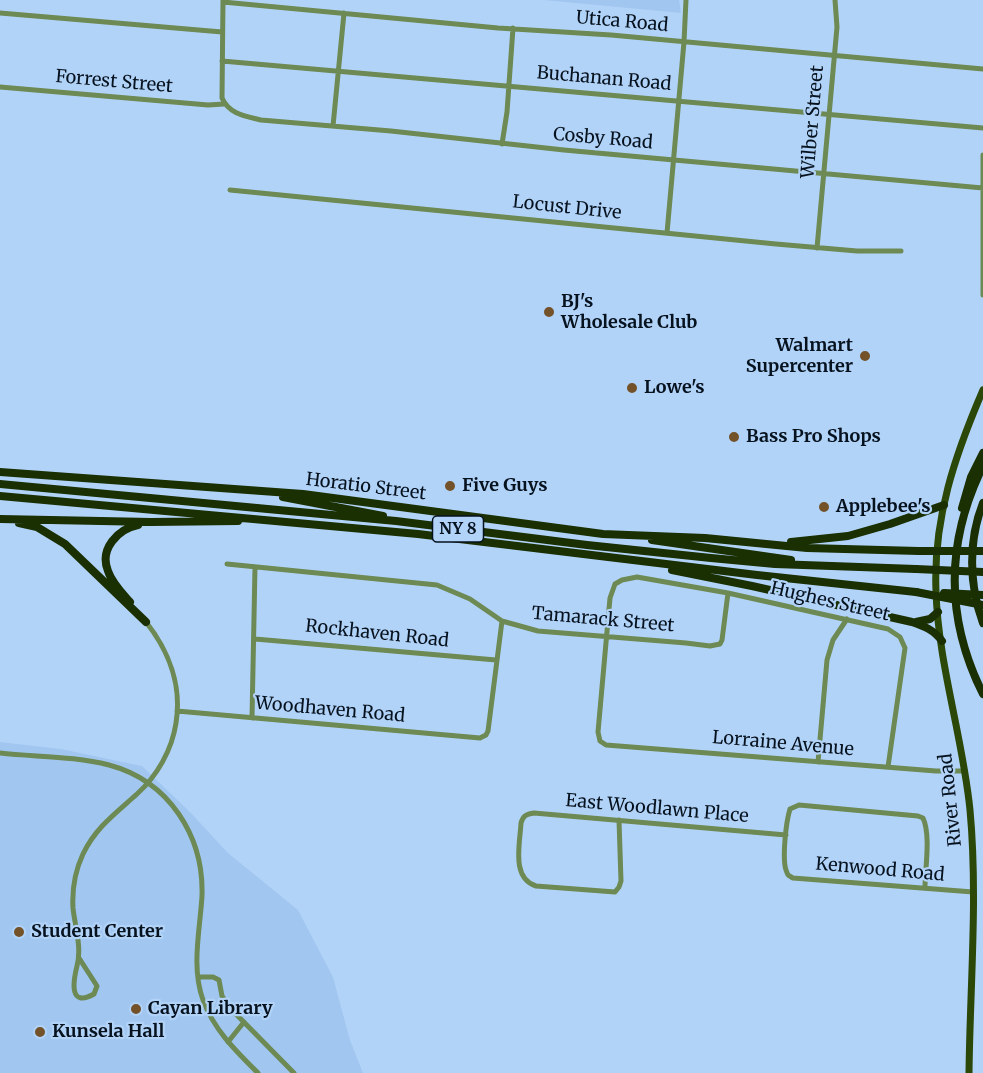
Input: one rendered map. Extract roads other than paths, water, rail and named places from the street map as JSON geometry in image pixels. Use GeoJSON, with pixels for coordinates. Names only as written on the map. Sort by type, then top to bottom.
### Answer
{"type":"FeatureCollection","features":[{"type":"Feature","properties":{"kind":"highway"},"geometry":{"type":"LineString","coordinates":[[983,453],[964,499],[956,544],[954,588],[967,656],[983,694]]}},
{"type":"Feature","properties":{"kind":"highway"},"geometry":{"type":"LineString","coordinates":[[956,544],[973,488],[983,466]]}},
{"type":"Feature","properties":{"kind":"highway","name":"Horatio Street"},"geometry":{"type":"LineString","coordinates":[[0,472],[362,500],[603,534],[768,544]]}},
{"type":"Feature","properties":{"kind":"highway","name":"NY 8"},"geometry":{"type":"LineString","coordinates":[[0,484],[396,521],[624,550],[775,564],[983,572]]}},
{"type":"Feature","properties":{"kind":"highway"},"geometry":{"type":"LineString","coordinates":[[242,489],[383,516],[396,521]]}},
{"type":"Feature","properties":{"kind":"highway","name":"NY 8"},"geometry":{"type":"LineString","coordinates":[[0,496],[418,534],[632,561],[916,592],[983,595]]}},
{"type":"Feature","properties":{"kind":"highway"},"geometry":{"type":"LineString","coordinates":[[983,503],[975,532],[972,564],[976,604],[983,623]]}},
{"type":"Feature","properties":{"kind":"highway"},"geometry":{"type":"LineString","coordinates":[[768,544],[848,536],[944,505]]}},
{"type":"Feature","properties":{"kind":"highway"},"geometry":{"type":"LineString","coordinates":[[0,519],[151,522],[280,521]]}},
{"type":"Feature","properties":{"kind":"highway"},"geometry":{"type":"LineString","coordinates":[[0,519],[37,527],[53,535],[146,622]]}},
{"type":"Feature","properties":{"kind":"highway"},"geometry":{"type":"LineString","coordinates":[[146,622],[114,582],[108,572],[106,558],[108,549],[118,534],[126,528],[151,522]]}},
{"type":"Feature","properties":{"kind":"highway"},"geometry":{"type":"LineString","coordinates":[[629,535],[819,565]]}},
{"type":"Feature","properties":{"kind":"highway"},"geometry":{"type":"LineString","coordinates":[[768,544],[807,548],[983,551]]}},
{"type":"Feature","properties":{"kind":"highway"},"geometry":{"type":"LineString","coordinates":[[632,561],[912,622],[925,627],[942,641]]}},
{"type":"Feature","properties":{"kind":"highway"},"geometry":{"type":"LineString","coordinates":[[916,592],[983,605]]}},
{"type":"Feature","properties":{"kind":"highway"},"geometry":{"type":"LineString","coordinates":[[912,622],[930,619],[938,612]]}},
{"type":"Feature","properties":{"kind":"main road","name":"River Road"},"geometry":{"type":"LineString","coordinates":[[969,1073],[973,892],[970,811],[942,641],[936,570],[944,505],[954,461],[983,390]]}},
{"type":"Feature","properties":{"kind":"street"},"geometry":{"type":"LineString","coordinates":[[667,232],[686,0]]}},
{"type":"Feature","properties":{"kind":"street","name":"Wilber Street"},"geometry":{"type":"LineString","coordinates":[[817,248],[837,27],[835,0]]}},
{"type":"Feature","properties":{"kind":"street"},"geometry":{"type":"LineString","coordinates":[[223,1],[222,98],[224,104]]}},
{"type":"Feature","properties":{"kind":"street","name":"Utica Road"},"geometry":{"type":"LineString","coordinates":[[223,1],[983,69]]}},
{"type":"Feature","properties":{"kind":"street"},"geometry":{"type":"LineString","coordinates":[[0,13],[222,32]]}},
{"type":"Feature","properties":{"kind":"street"},"geometry":{"type":"LineString","coordinates":[[333,126],[344,13]]}},
{"type":"Feature","properties":{"kind":"street"},"geometry":{"type":"LineString","coordinates":[[502,144],[507,112],[513,28]]}},
{"type":"Feature","properties":{"kind":"street","name":"Buchanan Road"},"geometry":{"type":"LineString","coordinates":[[222,61],[983,128]]}},
{"type":"Feature","properties":{"kind":"street","name":"Forrest Street"},"geometry":{"type":"LineString","coordinates":[[0,87],[208,105],[224,104]]}},
{"type":"Feature","properties":{"kind":"street","name":"Cosby Road"},"geometry":{"type":"LineString","coordinates":[[224,104],[242,116],[261,120],[983,188]]}},
{"type":"Feature","properties":{"kind":"street"},"geometry":{"type":"LineString","coordinates":[[983,154],[983,295]]}},
{"type":"Feature","properties":{"kind":"street","name":"Locust Drive"},"geometry":{"type":"LineString","coordinates":[[230,190],[817,248],[902,251]]}},
{"type":"Feature","properties":{"kind":"street","name":"Tamarack Street"},"geometry":{"type":"LineString","coordinates":[[226,564],[437,585],[470,599],[502,621],[538,631],[715,646],[722,640],[728,593]]}},
{"type":"Feature","properties":{"kind":"street"},"geometry":{"type":"LineString","coordinates":[[252,718],[255,567]]}},
{"type":"Feature","properties":{"kind":"street","name":"Hughes Street"},"geometry":{"type":"LineString","coordinates":[[600,741],[598,732],[610,598],[615,584],[621,580],[637,577],[728,593],[847,619],[888,629],[900,637],[905,648],[888,767]]}},
{"type":"Feature","properties":{"kind":"street"},"geometry":{"type":"LineString","coordinates":[[818,762],[827,660],[833,640],[847,619]]}},
{"type":"Feature","properties":{"kind":"street"},"geometry":{"type":"LineString","coordinates":[[496,660],[502,621]]}},
{"type":"Feature","properties":{"kind":"street"},"geometry":{"type":"LineString","coordinates":[[79,958],[97,986],[94,994],[86,998],[75,995],[73,988],[79,958],[73,894],[81,857],[98,828],[148,782],[169,750],[173,736],[177,691],[172,667],[157,635],[146,622]]}},
{"type":"Feature","properties":{"kind":"street","name":"Rockhaven Road"},"geometry":{"type":"LineString","coordinates":[[255,639],[496,660]]}},
{"type":"Feature","properties":{"kind":"street","name":"Woodhaven Road"},"geometry":{"type":"LineString","coordinates":[[177,711],[480,738],[488,731],[496,660]]}},
{"type":"Feature","properties":{"kind":"street","name":"Lorraine Avenue"},"geometry":{"type":"LineString","coordinates":[[600,741],[606,745],[965,771]]}},
{"type":"Feature","properties":{"kind":"street"},"geometry":{"type":"LineString","coordinates":[[0,753],[110,765],[148,782],[178,811],[194,842],[202,874],[197,949],[198,977],[203,999],[209,1014],[228,1042],[258,1073]]}},
{"type":"Feature","properties":{"kind":"street"},"geometry":{"type":"LineString","coordinates":[[786,836],[790,809],[799,805],[918,816],[923,818],[926,824],[925,888]]}},
{"type":"Feature","properties":{"kind":"street","name":"East Woodlawn Place"},"geometry":{"type":"LineString","coordinates":[[619,820],[620,883],[615,892],[536,886],[524,879],[520,869],[520,823],[526,815],[534,813],[619,820],[786,836]]}},
{"type":"Feature","properties":{"kind":"street","name":"Kenwood Road"},"geometry":{"type":"LineString","coordinates":[[786,836],[787,872],[793,878],[973,892]]}},
{"type":"Feature","properties":{"kind":"street"},"geometry":{"type":"LineString","coordinates":[[198,977],[217,978],[220,982],[222,996],[230,1008],[294,1073]]}},
{"type":"Feature","properties":{"kind":"street"},"geometry":{"type":"LineString","coordinates":[[228,1042],[244,1022]]}},
{"type":"Feature","properties":{"kind":"place","name":"BJ's Wholesale Club"},"geometry":{"type":"Point","coordinates":[549,312]}},
{"type":"Feature","properties":{"kind":"place","name":"Walmart Supercenter"},"geometry":{"type":"Point","coordinates":[865,356]}},
{"type":"Feature","properties":{"kind":"place","name":"Lowe's"},"geometry":{"type":"Point","coordinates":[632,388]}},
{"type":"Feature","properties":{"kind":"place","name":"Bass Pro Shops"},"geometry":{"type":"Point","coordinates":[734,437]}},
{"type":"Feature","properties":{"kind":"place","name":"Five Guys"},"geometry":{"type":"Point","coordinates":[450,486]}},
{"type":"Feature","properties":{"kind":"place","name":"Applebee's"},"geometry":{"type":"Point","coordinates":[824,507]}},
{"type":"Feature","properties":{"kind":"place","name":"Student Center"},"geometry":{"type":"Point","coordinates":[19,932]}},
{"type":"Feature","properties":{"kind":"place","name":"Cayan Library"},"geometry":{"type":"Point","coordinates":[136,1009]}},
{"type":"Feature","properties":{"kind":"place","name":"Kunsela Hall"},"geometry":{"type":"Point","coordinates":[40,1032]}}]}
